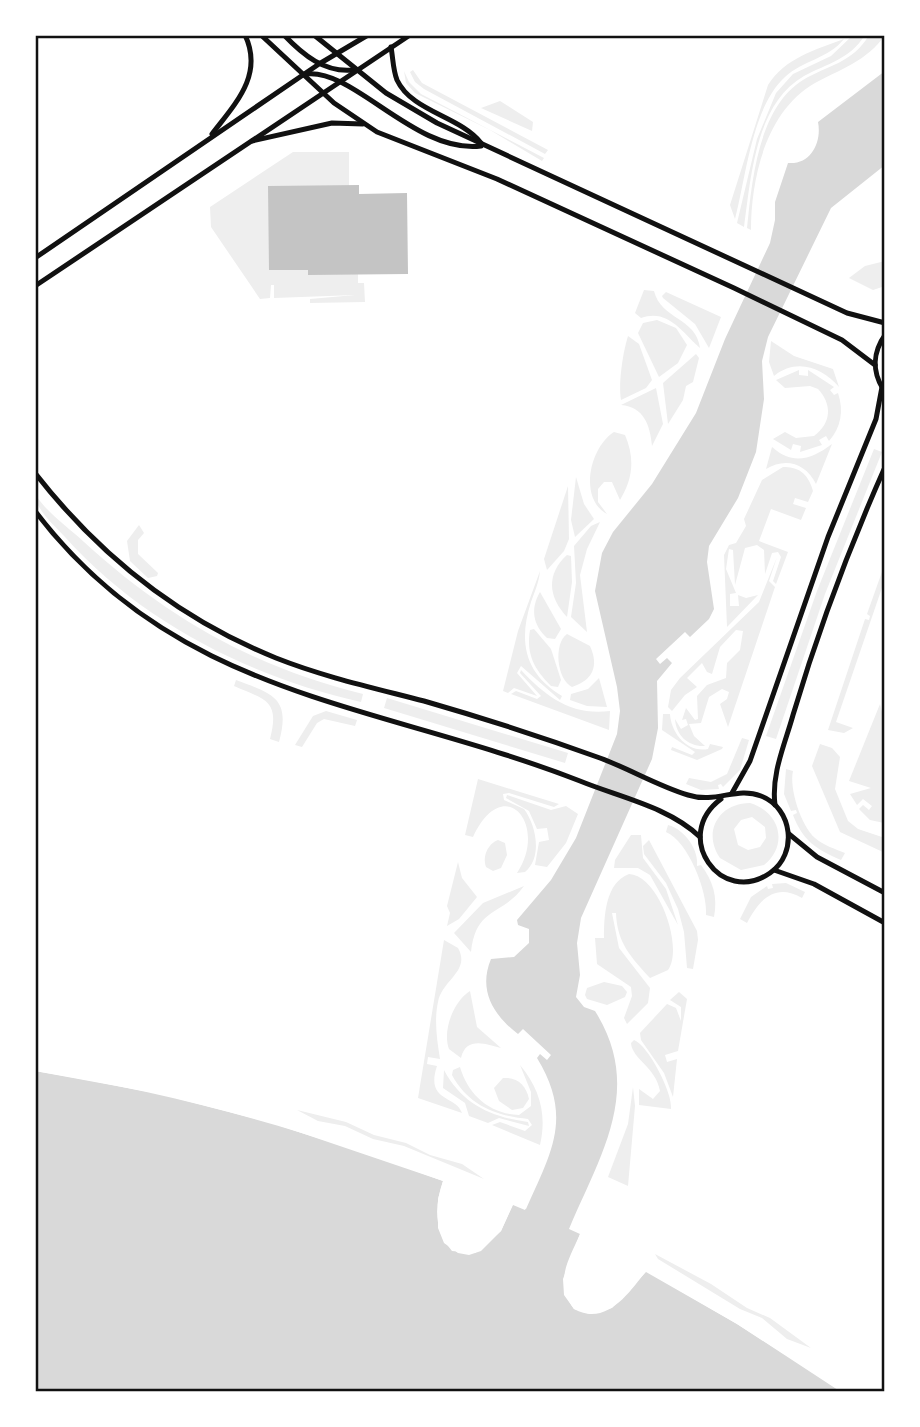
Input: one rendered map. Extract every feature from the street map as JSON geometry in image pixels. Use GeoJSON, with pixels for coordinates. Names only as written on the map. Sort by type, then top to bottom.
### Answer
{"type":"FeatureCollection","features":[{"type":"Feature","properties":{"kind":"street"},"geometry":{"type":"LineString","coordinates":[[207,140],[248,83],[252,63],[245,35]]}},
{"type":"Feature","properties":{"kind":"street"},"geometry":{"type":"LineString","coordinates":[[261,35],[322,93],[364,124],[390,138],[497,180],[734,288],[842,340],[875,365]]}},
{"type":"Feature","properties":{"kind":"street"},"geometry":{"type":"LineString","coordinates":[[285,35],[319,64],[333,69],[356,70]]}},
{"type":"Feature","properties":{"kind":"street"},"geometry":{"type":"LineString","coordinates":[[314,35],[335,54],[403,104],[483,146],[857,317],[885,323]]}},
{"type":"Feature","properties":{"kind":"street"},"geometry":{"type":"LineString","coordinates":[[35,258],[319,64],[368,35]]}},
{"type":"Feature","properties":{"kind":"street"},"geometry":{"type":"LineString","coordinates":[[35,286],[410,35]]}},
{"type":"Feature","properties":{"kind":"street"},"geometry":{"type":"LineString","coordinates":[[391,47],[395,72],[403,90],[460,124],[483,146]]}},
{"type":"Feature","properties":{"kind":"street"},"geometry":{"type":"LineString","coordinates":[[303,75],[326,75],[340,81],[395,118],[424,132],[464,146],[483,146]]}},
{"type":"Feature","properties":{"kind":"street"},"geometry":{"type":"LineString","coordinates":[[249,141],[332,123],[364,124]]}},
{"type":"Feature","properties":{"kind":"street"},"geometry":{"type":"LineString","coordinates":[[731,794],[759,795],[775,805],[782,813],[789,834],[786,854],[774,870],[752,881],[724,876],[706,860],[700,837],[708,811],[731,794],[750,761],[828,537],[876,419],[883,389],[875,365],[878,345],[885,335]]}},
{"type":"Feature","properties":{"kind":"street"},"geometry":{"type":"LineString","coordinates":[[775,805],[777,768],[805,674],[885,467]]}},
{"type":"Feature","properties":{"kind":"street"},"geometry":{"type":"LineString","coordinates":[[35,473],[66,511],[127,571],[174,605],[223,634],[302,668],[464,713],[580,751],[688,795],[722,799]]}},
{"type":"Feature","properties":{"kind":"street"},"geometry":{"type":"LineString","coordinates":[[35,511],[67,552],[104,586],[153,622],[212,658],[288,691],[509,755],[576,779],[681,822],[700,837]]}},
{"type":"Feature","properties":{"kind":"street"},"geometry":{"type":"LineString","coordinates":[[789,834],[817,857],[885,892]]}},
{"type":"Feature","properties":{"kind":"street"},"geometry":{"type":"LineString","coordinates":[[774,870],[814,884],[885,923]]}},
{"type":"Feature","properties":{"kind":"shaded area"},"geometry":{"type":"Polygon","coordinates":[[[853,35],[865,35],[845,56],[804,76],[788,89],[775,105],[758,144],[744,227],[737,223],[757,139],[776,93],[793,74],[831,56],[853,35]]]}},
{"type":"Feature","properties":{"kind":"shaded area"},"geometry":{"type":"Polygon","coordinates":[[[869,35],[885,35],[862,58],[815,83],[798,95],[784,110],[773,128],[758,168],[751,230],[747,228],[760,147],[776,108],[788,92],[803,80],[848,58],[869,35]]]}},
{"type":"Feature","properties":{"kind":"shaded area"},"geometry":{"type":"Polygon","coordinates":[[[844,39],[831,51],[792,71],[774,90],[758,124],[735,219],[730,205],[768,85],[792,61],[844,39]]]}},
{"type":"Feature","properties":{"kind":"shaded area"},"geometry":{"type":"Polygon","coordinates":[[[413,70],[422,83],[548,150],[545,154],[424,89],[415,82],[410,72],[413,70]]]}},
{"type":"Feature","properties":{"kind":"shaded area"},"geometry":{"type":"Polygon","coordinates":[[[404,71],[409,82],[421,94],[544,158],[542,161],[490,130],[415,93],[406,83],[404,71]]]}},
{"type":"Feature","properties":{"kind":"shaded area"},"geometry":{"type":"Polygon","coordinates":[[[885,71],[885,165],[831,208],[768,337],[762,361],[764,399],[756,452],[738,498],[709,546],[707,562],[714,609],[709,619],[690,637],[685,632],[656,659],[660,664],[667,658],[672,663],[657,681],[658,728],[652,759],[581,918],[577,943],[580,975],[576,997],[584,1007],[595,1011],[609,1040],[616,1067],[617,1094],[604,1148],[569,1229],[580,1234],[564,1280],[568,1299],[574,1309],[596,1314],[616,1305],[646,1271],[737,1324],[841,1392],[35,1392],[35,1071],[191,1102],[292,1130],[443,1181],[437,1218],[442,1235],[452,1251],[475,1253],[501,1231],[513,1204],[526,1209],[544,1169],[555,1134],[554,1098],[537,1058],[540,1054],[547,1060],[551,1055],[523,1029],[518,1034],[501,1019],[487,991],[487,970],[491,959],[514,957],[529,943],[529,929],[518,925],[517,920],[551,880],[576,838],[617,734],[620,711],[617,687],[595,591],[602,553],[613,532],[652,484],[696,413],[725,339],[770,243],[775,220],[775,202],[788,163],[796,163],[809,156],[818,137],[818,122],[885,71]]]}},
{"type":"Feature","properties":{"kind":"shaded area"},"geometry":{"type":"Polygon","coordinates":[[[500,101],[533,122],[532,131],[481,108],[500,101]]]}},
{"type":"Feature","properties":{"kind":"shaded area"},"geometry":{"type":"Polygon","coordinates":[[[293,152],[349,152],[349,186],[308,270],[358,274],[358,283],[364,283],[365,302],[310,303],[310,299],[355,295],[274,298],[274,285],[271,285],[270,298],[260,299],[211,227],[210,207],[293,152]]]}},
{"type":"Feature","properties":{"kind":"shaded area"},"geometry":{"type":"Polygon","coordinates":[[[885,261],[885,286],[873,290],[849,278],[865,266],[885,261]]]}},
{"type":"Feature","properties":{"kind":"shaded area"},"geometry":{"type":"Polygon","coordinates":[[[644,290],[654,291],[664,308],[692,330],[700,348],[667,319],[659,316],[641,318],[635,313],[644,290]]]}},
{"type":"Feature","properties":{"kind":"shaded area"},"geometry":{"type":"Polygon","coordinates":[[[666,292],[721,317],[709,348],[695,324],[663,298],[666,292]]]}},
{"type":"Feature","properties":{"kind":"shaded area"},"geometry":{"type":"Polygon","coordinates":[[[657,320],[676,328],[687,345],[678,363],[659,377],[638,333],[643,323],[657,320]]]}},
{"type":"Feature","properties":{"kind":"shaded area"},"geometry":{"type":"Polygon","coordinates":[[[628,336],[639,344],[652,380],[646,388],[621,400],[620,385],[628,336]]]}},
{"type":"Feature","properties":{"kind":"shaded area"},"geometry":{"type":"Polygon","coordinates":[[[771,341],[794,356],[833,369],[839,387],[825,374],[808,367],[791,367],[774,376],[769,362],[771,341]]]}},
{"type":"Feature","properties":{"kind":"shaded area"},"geometry":{"type":"Polygon","coordinates":[[[696,354],[699,358],[693,382],[686,386],[683,400],[668,424],[663,383],[696,354]]]}},
{"type":"Feature","properties":{"kind":"shaded area"},"geometry":{"type":"Polygon","coordinates":[[[799,370],[799,375],[808,376],[808,370],[834,387],[830,390],[834,395],[838,393],[841,406],[839,424],[829,441],[826,436],[819,440],[822,445],[800,452],[801,446],[793,444],[791,450],[773,439],[785,432],[796,438],[814,436],[827,419],[828,407],[818,389],[810,386],[785,388],[776,380],[799,370]]]}},
{"type":"Feature","properties":{"kind":"shaded area"},"geometry":{"type":"Polygon","coordinates":[[[656,388],[663,424],[652,446],[650,431],[644,418],[635,409],[621,405],[656,388]]]}},
{"type":"Feature","properties":{"kind":"shaded area"},"geometry":{"type":"Polygon","coordinates":[[[614,432],[625,435],[631,468],[628,484],[620,500],[612,482],[604,482],[598,489],[598,502],[607,514],[592,497],[591,473],[599,449],[614,432]]]}},
{"type":"Feature","properties":{"kind":"shaded area"},"geometry":{"type":"Polygon","coordinates":[[[832,444],[816,484],[807,471],[794,464],[780,463],[766,469],[772,447],[787,457],[802,458],[810,457],[832,444]]]}},
{"type":"Feature","properties":{"kind":"shaded area"},"geometry":{"type":"Polygon","coordinates":[[[874,449],[882,452],[825,594],[776,739],[766,736],[817,591],[874,449]]]}},
{"type":"Feature","properties":{"kind":"shaded area"},"geometry":{"type":"Polygon","coordinates":[[[783,467],[794,468],[802,473],[809,480],[813,491],[808,502],[795,498],[793,504],[806,508],[801,520],[771,509],[759,541],[788,552],[776,584],[773,581],[781,557],[778,552],[772,553],[765,574],[764,550],[757,545],[745,548],[735,585],[733,550],[729,549],[726,569],[736,593],[730,594],[730,606],[739,606],[738,595],[746,598],[758,595],[727,627],[724,555],[729,545],[736,543],[746,526],[744,519],[762,480],[783,467]]]}},
{"type":"Feature","properties":{"kind":"shaded area"},"geometry":{"type":"Polygon","coordinates":[[[576,477],[584,504],[594,519],[575,537],[571,520],[576,477]]]}},
{"type":"Feature","properties":{"kind":"shaded area"},"geometry":{"type":"Polygon","coordinates":[[[568,486],[569,539],[564,551],[547,570],[544,559],[568,486]]]}},
{"type":"Feature","properties":{"kind":"shaded area"},"geometry":{"type":"Polygon","coordinates":[[[35,494],[52,514],[115,569],[180,616],[249,654],[285,670],[363,694],[361,702],[279,678],[200,642],[163,620],[95,567],[46,517],[35,494]]]}},
{"type":"Feature","properties":{"kind":"shaded area"},"geometry":{"type":"Polygon","coordinates":[[[600,522],[587,549],[580,575],[587,632],[571,617],[576,583],[574,546],[591,526],[600,522]]]}},
{"type":"Feature","properties":{"kind":"shaded area"},"geometry":{"type":"Polygon","coordinates":[[[139,525],[144,533],[138,540],[138,554],[158,573],[157,576],[148,578],[130,561],[127,541],[139,525]]]}},
{"type":"Feature","properties":{"kind":"shaded area"},"geometry":{"type":"Polygon","coordinates":[[[567,555],[571,556],[572,582],[567,617],[556,602],[552,586],[555,570],[567,555]]]}},
{"type":"Feature","properties":{"kind":"shaded area"},"geometry":{"type":"Polygon","coordinates":[[[777,557],[769,581],[775,587],[728,727],[720,704],[727,699],[729,692],[722,689],[709,697],[701,723],[689,724],[694,736],[705,746],[694,745],[678,731],[675,719],[681,729],[688,725],[686,719],[682,720],[686,708],[695,720],[698,719],[697,696],[707,685],[726,678],[727,663],[740,650],[743,631],[736,630],[720,647],[712,674],[707,672],[702,663],[687,678],[697,687],[685,695],[672,711],[668,707],[671,690],[680,678],[759,602],[777,557]]]}},
{"type":"Feature","properties":{"kind":"shaded area"},"geometry":{"type":"Polygon","coordinates":[[[883,569],[885,579],[836,722],[853,728],[844,733],[828,730],[865,619],[869,620],[870,616],[867,614],[883,569]]]}},
{"type":"Feature","properties":{"kind":"shaded area"},"geometry":{"type":"Polygon","coordinates":[[[540,571],[527,617],[525,644],[533,667],[540,678],[562,696],[560,700],[521,666],[517,673],[537,696],[514,688],[508,693],[503,691],[518,631],[540,571]]]}},
{"type":"Feature","properties":{"kind":"shaded area"},"geometry":{"type":"Polygon","coordinates":[[[540,592],[561,629],[555,639],[547,638],[534,616],[540,592]]]}},
{"type":"Feature","properties":{"kind":"shaded area"},"geometry":{"type":"Polygon","coordinates":[[[534,629],[551,649],[561,680],[558,687],[551,686],[530,654],[530,630],[534,629]]]}},
{"type":"Feature","properties":{"kind":"shaded area"},"geometry":{"type":"Polygon","coordinates":[[[567,634],[590,646],[594,660],[589,676],[572,687],[560,670],[558,653],[567,634]]]}},
{"type":"Feature","properties":{"kind":"shaded area"},"geometry":{"type":"Polygon","coordinates":[[[521,670],[550,696],[561,702],[584,710],[610,711],[609,730],[511,694],[516,691],[537,699],[541,696],[520,673],[521,670]]]}},
{"type":"Feature","properties":{"kind":"shaded area"},"geometry":{"type":"Polygon","coordinates":[[[599,678],[607,707],[587,706],[570,700],[571,694],[588,689],[599,678]]]}},
{"type":"Feature","properties":{"kind":"shaded area"},"geometry":{"type":"Polygon","coordinates":[[[236,680],[260,689],[276,700],[283,716],[279,742],[270,739],[273,716],[268,703],[234,686],[236,680]]]}},
{"type":"Feature","properties":{"kind":"shaded area"},"geometry":{"type":"Polygon","coordinates":[[[387,698],[568,753],[565,763],[384,708],[387,698]]]}},
{"type":"Feature","properties":{"kind":"shaded area"},"geometry":{"type":"Polygon","coordinates":[[[880,704],[885,724],[884,823],[870,820],[859,809],[863,805],[869,810],[872,806],[863,799],[857,805],[850,794],[871,788],[849,781],[880,704]]]}},
{"type":"Feature","properties":{"kind":"shaded area"},"geometry":{"type":"Polygon","coordinates":[[[326,711],[357,720],[355,726],[324,719],[317,723],[302,747],[295,745],[313,716],[326,711]]]}},
{"type":"Feature","properties":{"kind":"shaded area"},"geometry":{"type":"Polygon","coordinates":[[[663,714],[670,714],[673,728],[687,745],[708,749],[710,744],[723,747],[722,749],[697,760],[671,750],[672,747],[692,755],[695,752],[662,730],[663,714]]]}},
{"type":"Feature","properties":{"kind":"shaded area"},"geometry":{"type":"Polygon","coordinates":[[[742,738],[749,740],[740,770],[723,787],[721,784],[718,785],[719,789],[701,790],[686,784],[689,778],[711,782],[727,774],[742,738]]]}},
{"type":"Feature","properties":{"kind":"shaded area"},"geometry":{"type":"Polygon","coordinates":[[[820,744],[832,748],[840,757],[835,789],[848,821],[858,829],[885,838],[885,853],[840,832],[812,766],[820,744]]]}},
{"type":"Feature","properties":{"kind":"shaded area"},"geometry":{"type":"Polygon","coordinates":[[[786,769],[793,771],[795,797],[805,825],[818,840],[845,853],[841,860],[817,848],[801,831],[793,815],[797,813],[796,810],[791,811],[784,794],[786,769]]]}},
{"type":"Feature","properties":{"kind":"shaded area"},"geometry":{"type":"Polygon","coordinates":[[[478,779],[559,804],[554,807],[509,793],[503,794],[504,800],[524,809],[532,823],[536,850],[531,866],[525,872],[517,873],[526,855],[528,838],[519,812],[509,807],[497,808],[485,818],[473,837],[465,835],[478,779]]]}},
{"type":"Feature","properties":{"kind":"shaded area"},"geometry":{"type":"Polygon","coordinates":[[[507,795],[551,810],[566,806],[578,814],[566,843],[547,867],[535,865],[539,842],[549,840],[547,828],[537,829],[529,811],[506,798],[507,795]]]}},
{"type":"Feature","properties":{"kind":"shaded area"},"geometry":{"type":"Polygon","coordinates":[[[750,803],[760,807],[774,821],[778,830],[777,848],[772,857],[764,865],[741,870],[720,858],[713,838],[713,829],[722,814],[739,804],[750,803]],[[752,817],[741,820],[734,829],[738,845],[748,850],[760,847],[766,838],[765,827],[752,817]]]}},
{"type":"Feature","properties":{"kind":"shaded area"},"geometry":{"type":"Polygon","coordinates":[[[668,825],[686,836],[696,854],[697,866],[701,865],[709,877],[715,896],[714,917],[706,915],[704,894],[695,868],[682,846],[666,832],[668,825]]]}},
{"type":"Feature","properties":{"kind":"shaded area"},"geometry":{"type":"Polygon","coordinates":[[[631,835],[641,835],[643,858],[666,889],[678,925],[650,875],[638,868],[614,868],[615,860],[631,835]]]}},
{"type":"Feature","properties":{"kind":"shaded area"},"geometry":{"type":"Polygon","coordinates":[[[498,840],[505,843],[507,855],[501,868],[493,871],[486,867],[485,855],[491,844],[498,840]]]}},
{"type":"Feature","properties":{"kind":"shaded area"},"geometry":{"type":"Polygon","coordinates":[[[649,840],[697,931],[693,969],[687,968],[684,932],[678,909],[666,883],[644,854],[643,846],[649,840]]]}},
{"type":"Feature","properties":{"kind":"shaded area"},"geometry":{"type":"Polygon","coordinates":[[[458,862],[462,878],[477,897],[459,919],[447,926],[450,913],[447,906],[458,862]]]}},
{"type":"Feature","properties":{"kind":"shaded area"},"geometry":{"type":"Polygon","coordinates":[[[629,874],[650,886],[659,899],[671,930],[673,946],[668,970],[650,978],[626,949],[619,933],[616,913],[612,913],[619,948],[650,988],[648,1003],[627,1024],[624,1018],[632,996],[631,987],[597,964],[595,938],[604,938],[606,911],[611,893],[621,878],[629,874]]]}},
{"type":"Feature","properties":{"kind":"shaded area"},"geometry":{"type":"Polygon","coordinates":[[[786,883],[805,892],[802,898],[784,892],[776,893],[757,907],[747,923],[740,919],[751,897],[767,886],[768,889],[773,888],[772,884],[786,883]]]}},
{"type":"Feature","properties":{"kind":"shaded area"},"geometry":{"type":"Polygon","coordinates":[[[524,886],[516,896],[484,919],[474,937],[471,952],[454,933],[483,903],[524,886]]]}},
{"type":"Feature","properties":{"kind":"shaded area"},"geometry":{"type":"Polygon","coordinates":[[[444,940],[458,948],[461,963],[438,1002],[436,1023],[440,1059],[428,1057],[427,1064],[437,1066],[434,1078],[438,1092],[459,1107],[462,1113],[418,1098],[444,940]]]}},
{"type":"Feature","properties":{"kind":"shaded area"},"geometry":{"type":"Polygon","coordinates":[[[604,982],[622,986],[627,992],[625,997],[607,1005],[587,999],[587,988],[604,982]]]}},
{"type":"Feature","properties":{"kind":"shaded area"},"geometry":{"type":"Polygon","coordinates":[[[470,991],[477,1027],[501,1048],[472,1044],[461,1058],[449,1049],[448,1025],[454,1009],[470,991]]]}},
{"type":"Feature","properties":{"kind":"shaded area"},"geometry":{"type":"Polygon","coordinates":[[[679,992],[687,999],[678,1051],[665,1055],[667,1062],[677,1059],[673,1097],[664,1073],[641,1040],[640,1033],[667,1004],[676,1008],[681,1021],[681,1007],[670,1000],[679,992]]]}},
{"type":"Feature","properties":{"kind":"shaded area"},"geometry":{"type":"Polygon","coordinates":[[[634,1040],[646,1051],[659,1070],[668,1092],[671,1109],[639,1105],[639,1089],[653,1099],[660,1091],[654,1076],[632,1049],[631,1043],[634,1040]]]}},
{"type":"Feature","properties":{"kind":"shaded area"},"geometry":{"type":"Polygon","coordinates":[[[520,1065],[533,1083],[540,1103],[543,1123],[540,1145],[492,1125],[500,1122],[525,1131],[532,1125],[528,1119],[494,1112],[484,1107],[466,1094],[452,1075],[453,1070],[460,1067],[469,1086],[482,1101],[499,1111],[519,1115],[531,1106],[531,1092],[520,1065]]]}},
{"type":"Feature","properties":{"kind":"shaded area"},"geometry":{"type":"Polygon","coordinates":[[[444,1070],[460,1092],[479,1107],[502,1117],[528,1122],[529,1126],[499,1118],[488,1123],[469,1116],[465,1103],[443,1088],[444,1070]]]}},
{"type":"Feature","properties":{"kind":"shaded area"},"geometry":{"type":"Polygon","coordinates":[[[503,1078],[517,1081],[526,1090],[529,1099],[523,1108],[512,1110],[499,1101],[494,1088],[503,1078]]]}},
{"type":"Feature","properties":{"kind":"shaded area"},"geometry":{"type":"Polygon","coordinates":[[[633,1087],[635,1106],[628,1186],[608,1177],[628,1124],[633,1087]]]}},
{"type":"Feature","properties":{"kind":"shaded area"},"geometry":{"type":"Polygon","coordinates":[[[297,1110],[346,1122],[374,1135],[406,1143],[430,1155],[462,1164],[484,1179],[404,1146],[373,1139],[345,1126],[318,1121],[297,1110]]]}},
{"type":"Feature","properties":{"kind":"shaded area"},"geometry":{"type":"Polygon","coordinates":[[[655,1254],[711,1284],[747,1308],[770,1318],[811,1348],[787,1339],[762,1318],[740,1309],[658,1259],[655,1254]]]}},
{"type":"Feature","properties":{"kind":"pier"},"geometry":{"type":"Polygon","coordinates":[[[35,1067],[219,1105],[333,1138],[444,1178],[447,1181],[440,1209],[442,1228],[447,1241],[459,1250],[474,1250],[486,1242],[498,1229],[511,1201],[528,1203],[525,1210],[513,1205],[501,1231],[481,1251],[469,1255],[458,1253],[444,1243],[438,1228],[438,1199],[443,1181],[275,1124],[160,1094],[35,1071],[35,1067]]]}},
{"type":"Feature","properties":{"kind":"pier"},"geometry":{"type":"Polygon","coordinates":[[[580,1234],[583,1235],[567,1279],[567,1294],[576,1306],[590,1310],[610,1305],[647,1268],[739,1321],[844,1392],[737,1324],[646,1272],[612,1308],[590,1314],[574,1309],[564,1295],[563,1279],[580,1234]]]}},
{"type":"Feature","properties":{"kind":"building"},"geometry":{"type":"Polygon","coordinates":[[[359,185],[359,194],[407,193],[408,274],[308,275],[308,270],[269,270],[268,186],[359,185]]]}}]}
